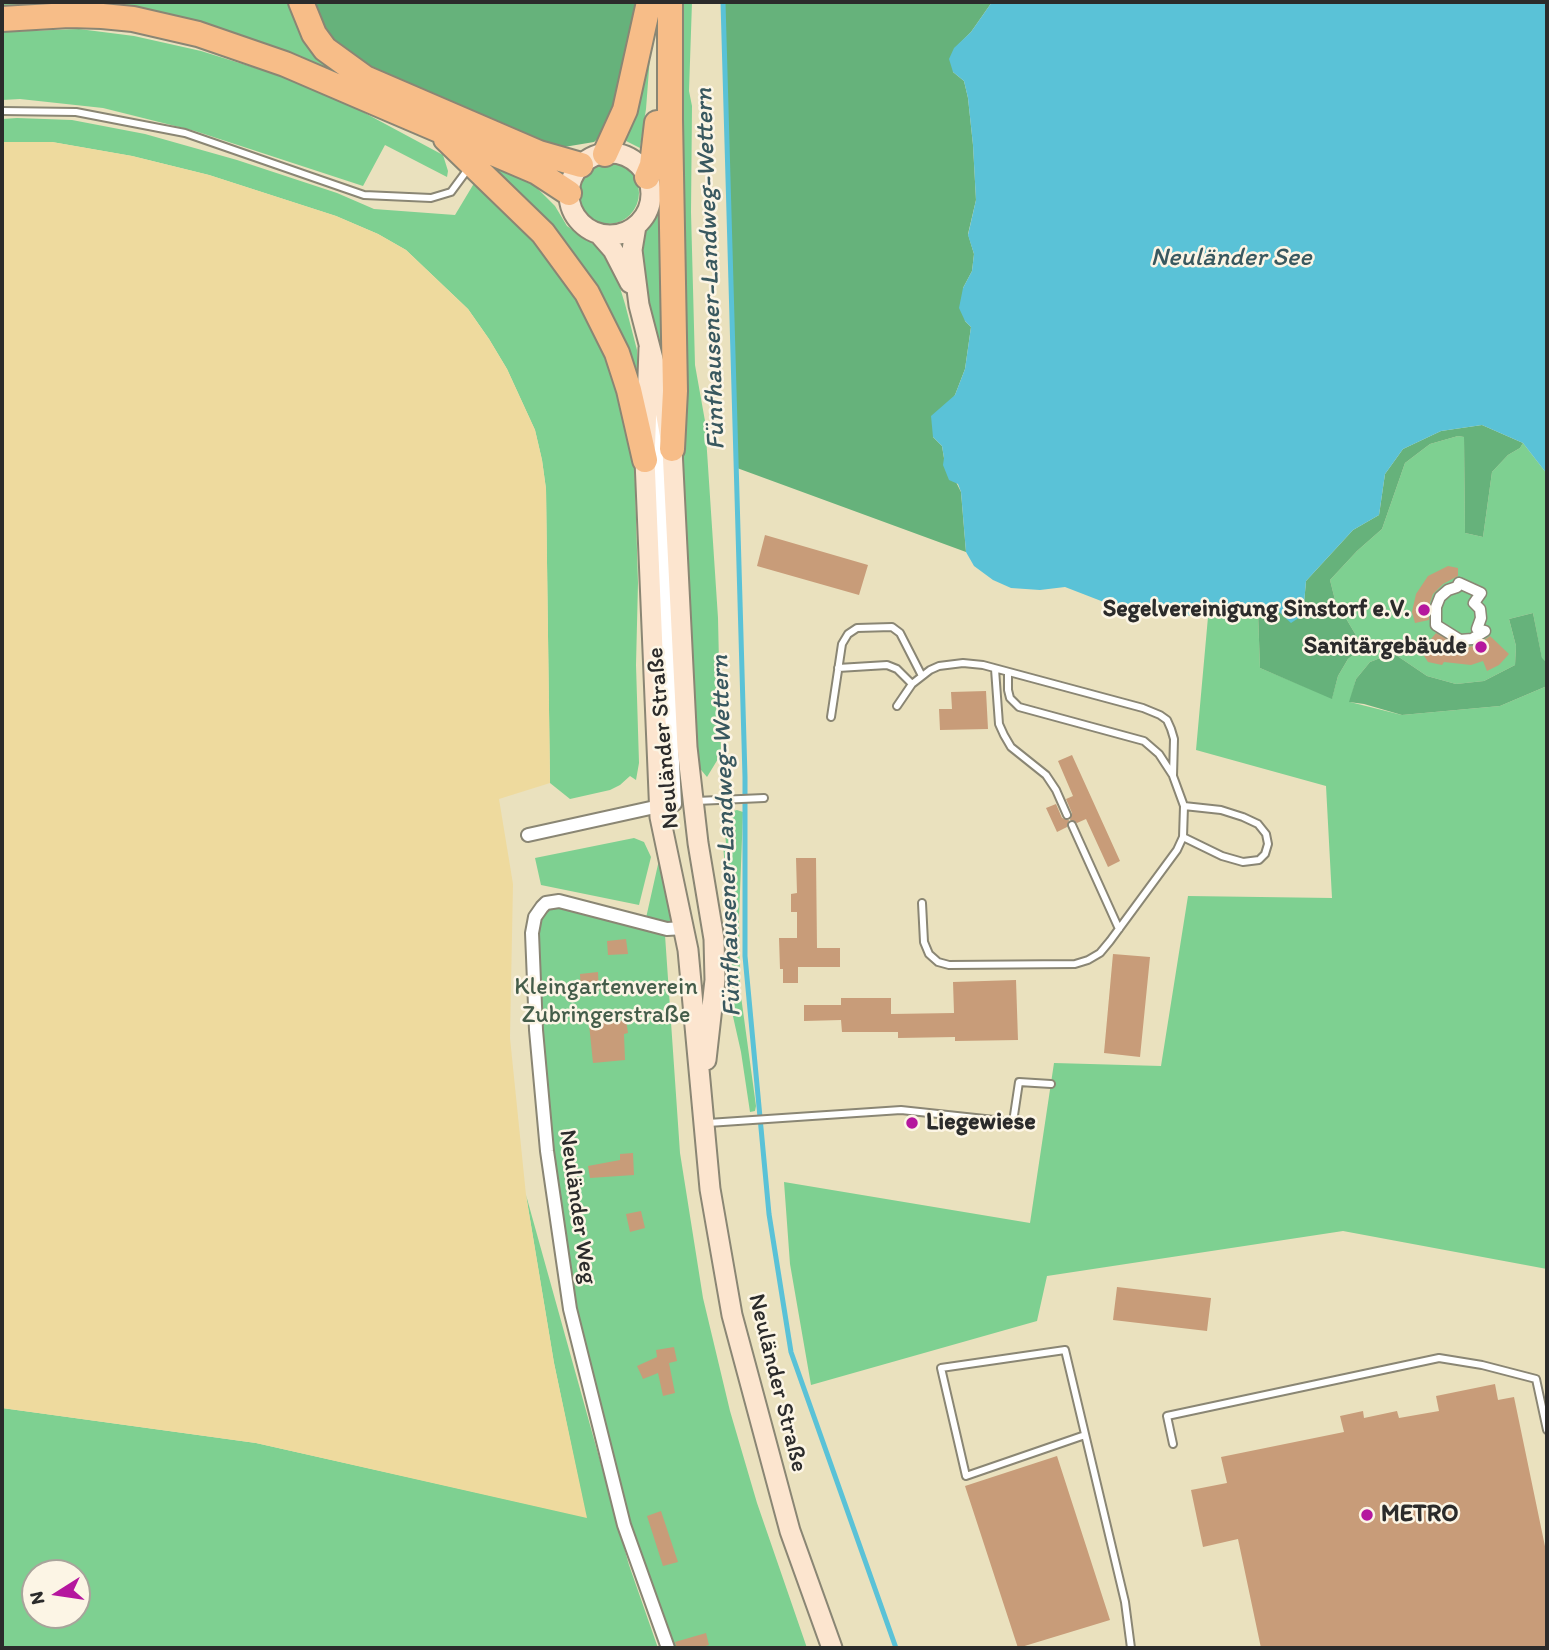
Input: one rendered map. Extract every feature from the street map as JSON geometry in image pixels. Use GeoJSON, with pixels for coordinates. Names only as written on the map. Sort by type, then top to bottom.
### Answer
{"type":"FeatureCollection","features":[{"type":"Feature","properties":{"kind":"highway"},"geometry":{"type":"LineString","coordinates":[[301,2],[314,34],[325,49],[365,78],[539,153],[581,165]]}},
{"type":"Feature","properties":{"kind":"highway"},"geometry":{"type":"LineString","coordinates":[[605,154],[625,110],[649,2]]}},
{"type":"Feature","properties":{"kind":"highway"},"geometry":{"type":"LineString","coordinates":[[647,177],[652,165],[657,126],[661,2]]}},
{"type":"Feature","properties":{"kind":"highway"},"geometry":{"type":"LineString","coordinates":[[670,2],[675,391],[672,449]]}},
{"type":"Feature","properties":{"kind":"highway"},"geometry":{"type":"LineString","coordinates":[[2,19],[102,16],[133,19],[198,34],[285,64],[537,172],[569,193]]}},
{"type":"Feature","properties":{"kind":"highway"},"geometry":{"type":"LineString","coordinates":[[438,131],[543,233],[587,293],[617,353],[629,390],[645,460]]}},
{"type":"Feature","properties":{"kind":"main road"},"geometry":{"type":"LineString","coordinates":[[569,193],[573,178],[581,165],[605,154],[630,158],[640,166],[647,177]]}},
{"type":"Feature","properties":{"kind":"main road","name":"Neuländer Straße"},"geometry":{"type":"LineString","coordinates":[[647,177],[650,203],[636,226],[632,250],[639,305],[662,394],[672,449],[682,686],[676,804],[663,837],[691,970],[710,1189],[732,1315],[790,1531],[832,1648]]}},
{"type":"Feature","properties":{"kind":"main road","name":"Neuländer Straße"},"geometry":{"type":"LineString","coordinates":[[569,193],[577,219],[599,234],[618,259],[639,305]]}},
{"type":"Feature","properties":{"kind":"main road"},"geometry":{"type":"LineString","coordinates":[[599,234],[619,234],[636,226]]}},
{"type":"Feature","properties":{"kind":"main road","name":"Neuländer Straße"},"geometry":{"type":"LineString","coordinates":[[649,348],[645,460],[676,804],[711,919],[716,962],[704,1079],[703,1124]]}},
{"type":"Feature","properties":{"kind":"street"},"geometry":{"type":"LineString","coordinates":[[528,835],[676,804],[659,443],[649,348]]}},
{"type":"Feature","properties":{"kind":"street"},"geometry":{"type":"LineString","coordinates":[[1460,583],[1481,593],[1474,603],[1480,609],[1481,618],[1477,629],[1485,631],[1472,639],[1460,640],[1436,625],[1436,607],[1440,597],[1448,590],[1460,583]]}},
{"type":"Feature","properties":{"kind":"street","name":"Neuländer Weg"},"geometry":{"type":"LineString","coordinates":[[668,1648],[624,1525],[570,1309],[547,1151],[532,933],[535,918],[542,907],[547,903],[559,901],[667,929],[684,928]]}},
{"type":"Feature","properties":{"kind":"lane"},"geometry":{"type":"LineString","coordinates":[[2,111],[76,112],[186,133],[364,195],[431,198],[451,192],[460,184],[471,164]]}},
{"type":"Feature","properties":{"kind":"lane"},"geometry":{"type":"LineString","coordinates":[[831,717],[842,644],[848,634],[857,628],[892,627],[900,633],[922,676]]}},
{"type":"Feature","properties":{"kind":"lane"},"geometry":{"type":"LineString","coordinates":[[897,706],[912,684],[939,666],[963,663],[1008,672],[1143,708],[1160,715],[1167,720],[1174,739],[1173,776]]}},
{"type":"Feature","properties":{"kind":"lane"},"geometry":{"type":"LineString","coordinates":[[838,668],[887,665],[897,669],[912,684]]}},
{"type":"Feature","properties":{"kind":"lane"},"geometry":{"type":"LineString","coordinates":[[995,669],[999,724],[1004,735],[1012,747],[1046,775],[1067,815]]}},
{"type":"Feature","properties":{"kind":"lane"},"geometry":{"type":"LineString","coordinates":[[922,904],[924,942],[929,954],[938,962],[949,965],[1075,964],[1100,953],[1177,850],[1183,837],[1184,806],[1173,776],[1152,746],[1131,736],[1024,710],[1010,698],[1007,690],[1008,672]]}},
{"type":"Feature","properties":{"kind":"lane"},"geometry":{"type":"LineString","coordinates":[[676,804],[764,798]]}},
{"type":"Feature","properties":{"kind":"lane"},"geometry":{"type":"LineString","coordinates":[[1183,837],[1222,856],[1242,862],[1259,860],[1265,854],[1268,844],[1266,834],[1258,824],[1243,817],[1221,810],[1184,806]]}},
{"type":"Feature","properties":{"kind":"lane"},"geometry":{"type":"LineString","coordinates":[[1072,825],[1119,929]]}},
{"type":"Feature","properties":{"kind":"lane"},"geometry":{"type":"LineString","coordinates":[[703,1124],[901,1110],[1013,1122],[1019,1082],[1051,1084]]}},
{"type":"Feature","properties":{"kind":"lane"},"geometry":{"type":"LineString","coordinates":[[1085,1435],[966,1476],[941,1368],[1065,1350],[1125,1602],[1131,1648]]}},
{"type":"Feature","properties":{"kind":"lane"},"geometry":{"type":"LineString","coordinates":[[1173,1444],[1167,1416],[1439,1358],[1482,1365],[1536,1379],[1547,1430]]}},
{"type":"Feature","properties":{"kind":"green space"},"geometry":{"type":"Polygon","coordinates":[[[2,2],[293,2],[357,82],[245,44],[2,14],[2,2]]]}},
{"type":"Feature","properties":{"kind":"green space"},"geometry":{"type":"Polygon","coordinates":[[[311,2],[642,2],[607,131],[594,142],[558,148],[366,69],[343,52],[323,28],[311,2]]]}},
{"type":"Feature","properties":{"kind":"green space"},"geometry":{"type":"Polygon","coordinates":[[[676,2],[692,2],[689,91],[692,106],[691,212],[695,365],[705,421],[718,618],[721,754],[707,777],[697,765],[684,513],[676,2]]]}},
{"type":"Feature","properties":{"kind":"green space"},"geometry":{"type":"Polygon","coordinates":[[[723,2],[992,2],[971,32],[955,48],[953,72],[964,81],[973,145],[976,200],[968,234],[974,254],[972,271],[963,288],[965,321],[971,327],[965,369],[933,437],[942,446],[944,458],[961,492],[966,552],[737,468],[723,2]]]}},
{"type":"Feature","properties":{"kind":"green space"},"geometry":{"type":"Polygon","coordinates":[[[79,29],[134,36],[201,51],[281,76],[348,104],[443,155],[447,177],[385,145],[363,186],[195,131],[103,108],[20,99],[2,100],[2,32],[79,29]]]}},
{"type":"Feature","properties":{"kind":"green space"},"geometry":{"type":"Polygon","coordinates":[[[651,43],[646,109],[640,148],[624,140],[651,43]]]}},
{"type":"Feature","properties":{"kind":"green space"},"geometry":{"type":"Polygon","coordinates":[[[2,119],[72,120],[145,134],[237,160],[337,193],[374,209],[455,215],[476,180],[530,231],[598,326],[634,452],[638,583],[636,665],[639,763],[636,780],[630,776],[610,790],[570,799],[550,783],[546,489],[542,460],[535,430],[507,369],[468,309],[406,250],[378,234],[336,216],[209,175],[132,156],[52,142],[2,142],[2,119]]]}},
{"type":"Feature","properties":{"kind":"green space"},"geometry":{"type":"Polygon","coordinates":[[[476,156],[530,181],[555,206],[567,226],[600,249],[617,278],[625,304],[637,350],[638,384],[476,156]]]}},
{"type":"Feature","properties":{"kind":"green space"},"geometry":{"type":"Polygon","coordinates":[[[608,162],[630,171],[639,193],[630,215],[608,224],[586,215],[577,193],[586,171],[608,162]]]}},
{"type":"Feature","properties":{"kind":"green space"},"geometry":{"type":"Polygon","coordinates":[[[664,201],[664,353],[660,348],[642,282],[641,238],[655,213],[657,202],[664,201]]]}},
{"type":"Feature","properties":{"kind":"green space"},"geometry":{"type":"Polygon","coordinates":[[[1482,425],[1523,443],[1492,472],[1483,537],[1465,533],[1464,437],[1458,436],[1430,444],[1405,463],[1382,529],[1330,580],[1335,600],[1363,647],[1348,659],[1338,676],[1332,699],[1260,668],[1258,612],[1277,610],[1303,615],[1306,581],[1353,530],[1379,515],[1385,474],[1403,449],[1441,431],[1482,425]]]}},
{"type":"Feature","properties":{"kind":"green space"},"geometry":{"type":"Polygon","coordinates":[[[1458,436],[1464,437],[1465,533],[1483,537],[1492,472],[1523,443],[1547,474],[1547,663],[1542,659],[1533,613],[1509,619],[1516,646],[1515,665],[1484,681],[1456,684],[1427,676],[1393,653],[1370,662],[1356,679],[1350,702],[1402,715],[1500,706],[1547,686],[1547,1269],[1343,1231],[1047,1276],[1037,1321],[811,1385],[790,1264],[784,1182],[1030,1223],[1054,1063],[1161,1066],[1188,896],[1332,898],[1326,786],[1196,750],[1208,617],[1258,612],[1260,668],[1332,698],[1338,676],[1348,659],[1363,647],[1335,600],[1330,580],[1382,529],[1405,463],[1430,444],[1458,436]]]}},
{"type":"Feature","properties":{"kind":"green space"},"geometry":{"type":"Polygon","coordinates":[[[1533,613],[1542,658],[1547,663],[1547,686],[1500,706],[1402,715],[1349,702],[1356,679],[1370,662],[1393,653],[1427,676],[1456,684],[1484,681],[1515,665],[1516,646],[1509,619],[1533,613]]]}},
{"type":"Feature","properties":{"kind":"green space"},"geometry":{"type":"Polygon","coordinates":[[[737,810],[743,812],[739,918],[740,989],[756,1106],[755,1111],[750,1112],[732,1012],[732,957],[723,844],[726,843],[725,834],[722,835],[720,815],[737,810]]]}},
{"type":"Feature","properties":{"kind":"green space"},"geometry":{"type":"Polygon","coordinates":[[[634,838],[644,842],[651,857],[639,905],[541,885],[535,858],[634,838]]]}},
{"type":"Feature","properties":{"kind":"green space"},"geometry":{"type":"Polygon","coordinates":[[[659,860],[673,917],[668,923],[646,918],[659,860]]]}},
{"type":"Feature","properties":{"kind":"green space","name":"Kleingartenverein Zubringerstraße"},"geometry":{"type":"Polygon","coordinates":[[[556,907],[665,935],[680,1153],[703,1298],[730,1411],[757,1503],[807,1648],[673,1648],[638,1549],[603,1432],[577,1318],[547,1108],[537,948],[540,920],[546,911],[556,907]]]}},
{"type":"Feature","properties":{"kind":"green space"},"geometry":{"type":"Polygon","coordinates":[[[526,1195],[629,1565],[658,1648],[2,1648],[2,1408],[256,1443],[586,1517],[554,1363],[526,1195]]]}},
{"type":"Feature","properties":{"kind":"sand"},"geometry":{"type":"Polygon","coordinates":[[[2,142],[52,142],[132,156],[209,175],[336,216],[378,234],[406,250],[468,309],[507,369],[535,430],[546,489],[550,783],[499,799],[513,884],[510,1038],[526,1195],[554,1363],[587,1518],[256,1443],[2,1408],[2,142]]]}},
{"type":"Feature","properties":{"kind":"water","name":"Neuländer See"},"geometry":{"type":"Polygon","coordinates":[[[992,2],[1547,2],[1547,474],[1523,443],[1482,425],[1441,431],[1403,449],[1385,474],[1379,515],[1353,530],[1306,581],[1303,615],[1291,623],[1277,610],[1208,617],[1169,614],[1140,616],[1065,587],[1040,590],[1011,588],[993,580],[974,566],[966,552],[961,492],[958,484],[949,480],[943,465],[942,446],[933,437],[931,416],[955,395],[965,369],[971,327],[959,308],[963,288],[972,271],[974,254],[968,235],[976,200],[973,145],[964,81],[953,72],[949,59],[954,48],[971,32],[992,2]]]}},
{"type":"Feature","properties":{"kind":"building"},"geometry":{"type":"Polygon","coordinates":[[[765,535],[868,565],[859,595],[757,566],[765,535]]]}},
{"type":"Feature","properties":{"kind":"building"},"geometry":{"type":"Polygon","coordinates":[[[1448,566],[1458,568],[1458,576],[1443,584],[1433,594],[1429,606],[1429,620],[1415,623],[1412,612],[1416,594],[1428,576],[1448,566]]]}},
{"type":"Feature","properties":{"kind":"building"},"geometry":{"type":"Polygon","coordinates":[[[1436,633],[1461,647],[1475,646],[1490,636],[1509,654],[1499,665],[1487,671],[1483,661],[1471,665],[1428,662],[1421,651],[1436,633]]]}},
{"type":"Feature","properties":{"kind":"building"},"geometry":{"type":"Polygon","coordinates":[[[986,691],[988,729],[940,730],[939,709],[952,709],[951,692],[986,691]]]}},
{"type":"Feature","properties":{"kind":"building"},"geometry":{"type":"Polygon","coordinates":[[[1072,755],[1120,861],[1108,867],[1086,819],[1077,823],[1070,820],[1072,813],[1066,799],[1073,796],[1058,761],[1072,755]]]}},
{"type":"Feature","properties":{"kind":"building"},"geometry":{"type":"Polygon","coordinates":[[[1056,804],[1062,818],[1069,820],[1067,827],[1057,832],[1046,808],[1056,804]]]}},
{"type":"Feature","properties":{"kind":"building"},"geometry":{"type":"Polygon","coordinates":[[[796,858],[816,858],[817,948],[840,948],[840,967],[798,967],[798,983],[783,983],[779,938],[797,938],[797,912],[791,912],[791,894],[797,893],[796,858]]]}},
{"type":"Feature","properties":{"kind":"building"},"geometry":{"type":"Polygon","coordinates":[[[626,939],[628,954],[608,955],[607,941],[626,939]]]}},
{"type":"Feature","properties":{"kind":"building"},"geometry":{"type":"Polygon","coordinates":[[[1113,954],[1150,957],[1140,1057],[1104,1053],[1113,954]]]}},
{"type":"Feature","properties":{"kind":"building"},"geometry":{"type":"Polygon","coordinates":[[[598,972],[599,992],[581,993],[580,974],[598,972]]]}},
{"type":"Feature","properties":{"kind":"building"},"geometry":{"type":"Polygon","coordinates":[[[1016,980],[1018,1040],[898,1038],[898,1032],[842,1032],[841,1020],[804,1021],[804,1005],[841,1005],[841,998],[891,998],[891,1014],[954,1013],[953,982],[1016,980]]]}},
{"type":"Feature","properties":{"kind":"building"},"geometry":{"type":"Polygon","coordinates":[[[626,1020],[628,1033],[624,1034],[625,1060],[593,1063],[589,1024],[626,1020]]]}},
{"type":"Feature","properties":{"kind":"building"},"geometry":{"type":"Polygon","coordinates":[[[633,1153],[634,1175],[590,1178],[588,1166],[620,1160],[620,1154],[633,1153]]]}},
{"type":"Feature","properties":{"kind":"building"},"geometry":{"type":"Polygon","coordinates":[[[641,1211],[645,1228],[630,1232],[626,1214],[641,1211]]]}},
{"type":"Feature","properties":{"kind":"building"},"geometry":{"type":"Polygon","coordinates":[[[1117,1287],[1211,1298],[1207,1331],[1113,1320],[1117,1287]]]}},
{"type":"Feature","properties":{"kind":"building"},"geometry":{"type":"Polygon","coordinates":[[[674,1347],[677,1361],[669,1363],[675,1393],[663,1396],[658,1373],[643,1379],[637,1366],[657,1357],[656,1350],[674,1347]]]}},
{"type":"Feature","properties":{"kind":"building","name":"METRO"},"geometry":{"type":"Polygon","coordinates":[[[1495,1384],[1498,1400],[1514,1397],[1547,1556],[1547,1648],[1261,1648],[1238,1539],[1203,1547],[1191,1490],[1227,1483],[1221,1457],[1344,1432],[1340,1416],[1363,1411],[1364,1418],[1397,1411],[1399,1418],[1439,1411],[1436,1396],[1495,1384]]]}},
{"type":"Feature","properties":{"kind":"building"},"geometry":{"type":"Polygon","coordinates":[[[1057,1456],[1110,1620],[1018,1648],[965,1486],[1057,1456]]]}},
{"type":"Feature","properties":{"kind":"building"},"geometry":{"type":"Polygon","coordinates":[[[661,1511],[678,1562],[663,1566],[647,1516],[661,1511]]]}},
{"type":"Feature","properties":{"kind":"building"},"geometry":{"type":"Polygon","coordinates":[[[706,1633],[709,1645],[677,1648],[675,1642],[706,1633]]]}},
{"type":"Feature","properties":{"kind":"waterway","name":"Fünfhausener-Landweg-Wettern"},"geometry":{"type":"LineString","coordinates":[[723,2],[745,777],[745,956],[769,1214],[791,1352],[896,1648]]}},
{"type":"Feature","properties":{"kind":"place","name":"Segelvereinigung Sinstorf e.V."},"geometry":{"type":"Point","coordinates":[1424,610]}},
{"type":"Feature","properties":{"kind":"place","name":"Sanitärgebäude"},"geometry":{"type":"Point","coordinates":[1481,647]}},
{"type":"Feature","properties":{"kind":"place","name":"Liegewiese"},"geometry":{"type":"Point","coordinates":[912,1123]}},
{"type":"Feature","properties":{"kind":"place","name":"METRO"},"geometry":{"type":"Point","coordinates":[1367,1515]}}]}
